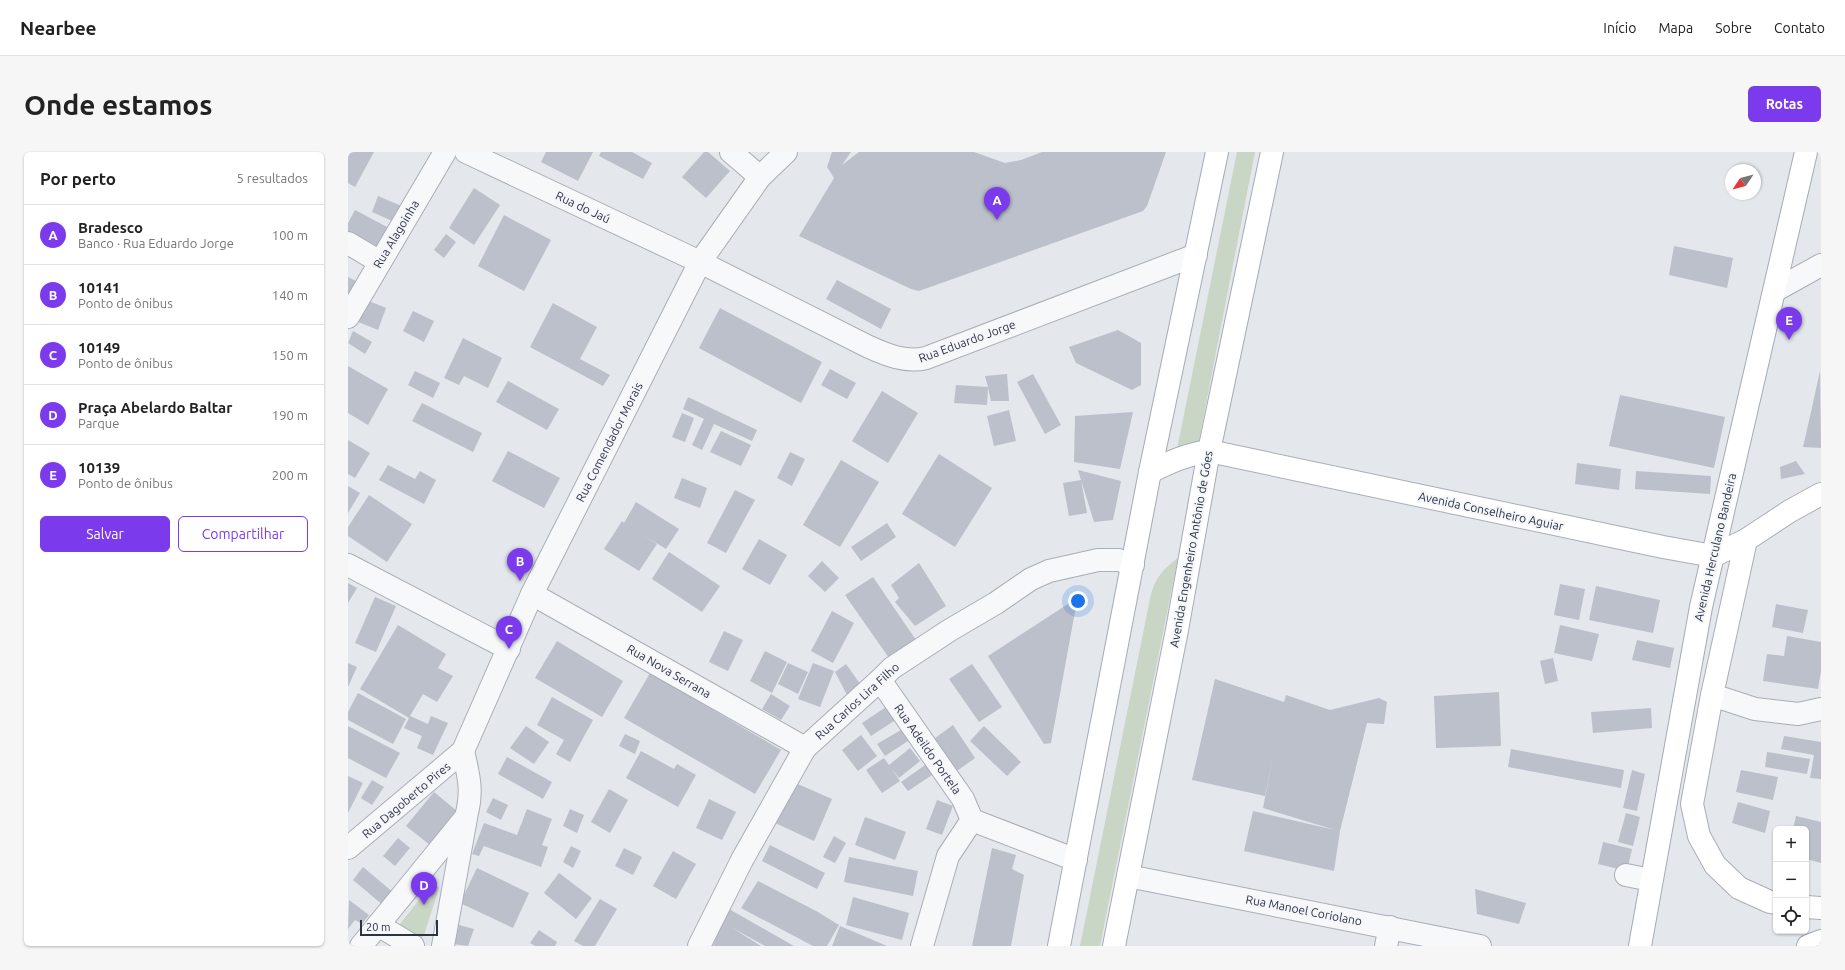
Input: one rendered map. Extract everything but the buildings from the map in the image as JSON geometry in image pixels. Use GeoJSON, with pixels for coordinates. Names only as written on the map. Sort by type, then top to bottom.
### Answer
{"type":"FeatureCollection","features":[{"type":"Feature","properties":{"kind":"main road"},"geometry":{"type":"LineString","coordinates":[[1060,946],[1150,472],[1217,152]]}},
{"type":"Feature","properties":{"kind":"main road","name":"Avenida Engenheiro Antônio de Góes"},"geometry":{"type":"LineString","coordinates":[[1114,946],[1177,630],[1209,451],[1272,152]]}},
{"type":"Feature","properties":{"kind":"main road","name":"Avenida Herculano Bandeira"},"geometry":{"type":"LineString","coordinates":[[1640,946],[1701,607],[1762,337],[1776,290],[1806,152]]}},
{"type":"Feature","properties":{"kind":"main road","name":"Avenida Conselheiro Aguiar"},"geometry":{"type":"LineString","coordinates":[[1150,472],[1177,459],[1209,451],[1663,547],[1713,556]]}},
{"type":"Feature","properties":{"kind":"main road"},"geometry":{"type":"LineString","coordinates":[[1713,556],[1746,540],[1790,511],[1821,494]]}},
{"type":"Feature","properties":{"kind":"main road"},"geometry":{"type":"LineString","coordinates":[[1746,540],[1712,695],[1692,804],[1699,836],[1715,865],[1739,888],[1773,902]]}},
{"type":"Feature","properties":{"kind":"main road"},"geometry":{"type":"LineString","coordinates":[[1809,908],[1821,908]]}},
{"type":"Feature","properties":{"kind":"main road"},"geometry":{"type":"LineString","coordinates":[[1808,946],[1821,941]]}},
{"type":"Feature","properties":{"kind":"street","name":"Rua Alagoinha"},"geometry":{"type":"LineString","coordinates":[[348,317],[445,152]]}},
{"type":"Feature","properties":{"kind":"street","name":"Rua do Jaú"},"geometry":{"type":"LineString","coordinates":[[466,152],[700,262]]}},
{"type":"Feature","properties":{"kind":"street"},"geometry":{"type":"LineString","coordinates":[[731,152],[760,178]]}},
{"type":"Feature","properties":{"kind":"street","name":"Rua Comendador Morais"},"geometry":{"type":"LineString","coordinates":[[463,751],[532,594],[700,262],[760,178],[786,152]]}},
{"type":"Feature","properties":{"kind":"street"},"geometry":{"type":"LineString","coordinates":[[348,243],[380,262]]}},
{"type":"Feature","properties":{"kind":"street","name":"Rua Eduardo Jorge"},"geometry":{"type":"LineString","coordinates":[[700,262],[869,347],[893,356],[917,360],[1196,255]]}},
{"type":"Feature","properties":{"kind":"street"},"geometry":{"type":"LineString","coordinates":[[1776,290],[1821,264]]}},
{"type":"Feature","properties":{"kind":"street","name":"Rua Carlos Lira Filho"},"geometry":{"type":"LineString","coordinates":[[699,946],[742,860],[805,748],[892,668],[1031,579],[1049,571],[1098,560],[1119,560],[1133,565]]}},
{"type":"Feature","properties":{"kind":"street"},"geometry":{"type":"LineString","coordinates":[[348,565],[509,649]]}},
{"type":"Feature","properties":{"kind":"street","name":"Rua Nova Serrana"},"geometry":{"type":"LineString","coordinates":[[532,594],[805,748]]}},
{"type":"Feature","properties":{"kind":"street","name":"Rua Adeildo Portela"},"geometry":{"type":"LineString","coordinates":[[880,680],[963,799],[972,820]]}},
{"type":"Feature","properties":{"kind":"street"},"geometry":{"type":"LineString","coordinates":[[1712,695],[1755,709],[1798,714],[1821,709]]}},
{"type":"Feature","properties":{"kind":"street"},"geometry":{"type":"LineString","coordinates":[[444,946],[470,800],[470,781],[463,751]]}},
{"type":"Feature","properties":{"kind":"street","name":"Rua Dagoberto Pires"},"geometry":{"type":"LineString","coordinates":[[348,848],[463,751]]}},
{"type":"Feature","properties":{"kind":"street"},"geometry":{"type":"LineString","coordinates":[[361,946],[466,817]]}},
{"type":"Feature","properties":{"kind":"street"},"geometry":{"type":"LineString","coordinates":[[922,946],[948,856],[972,820],[1076,860]]}},
{"type":"Feature","properties":{"kind":"street"},"geometry":{"type":"LineString","coordinates":[[1626,875],[1651,880]]}},
{"type":"Feature","properties":{"kind":"street","name":"Rua Manoel Coriolano"},"geometry":{"type":"LineString","coordinates":[[1128,876],[1388,937],[1480,946]]}},
{"type":"Feature","properties":{"kind":"street"},"geometry":{"type":"LineString","coordinates":[[378,925],[413,946]]}},
{"type":"Feature","properties":{"kind":"green space"},"geometry":{"type":"Polygon","coordinates":[[[1237,152],[1255,152],[1198,445],[1176,454],[1237,152]]]}},
{"type":"Feature","properties":{"kind":"green space"},"geometry":{"type":"Polygon","coordinates":[[[1178,558],[1100,946],[1080,946],[1151,594],[1161,573],[1178,558]]]}},
{"type":"Feature","properties":{"kind":"green space"},"geometry":{"type":"Polygon","coordinates":[[[435,884],[439,888],[424,935],[419,941],[398,928],[430,886],[435,884]]]}},
{"type":"Feature","properties":{"kind":"place","name":"Bradesco"},"geometry":{"type":"Point","coordinates":[997,220]}},
{"type":"Feature","properties":{"kind":"place","name":"10139"},"geometry":{"type":"Point","coordinates":[1789,340]}},
{"type":"Feature","properties":{"kind":"place","name":"10141"},"geometry":{"type":"Point","coordinates":[520,581]}},
{"type":"Feature","properties":{"kind":"place","name":"10149"},"geometry":{"type":"Point","coordinates":[509,649]}},
{"type":"Feature","properties":{"kind":"place","name":"Praça Abelardo Baltar"},"geometry":{"type":"Point","coordinates":[424,905]}}]}
